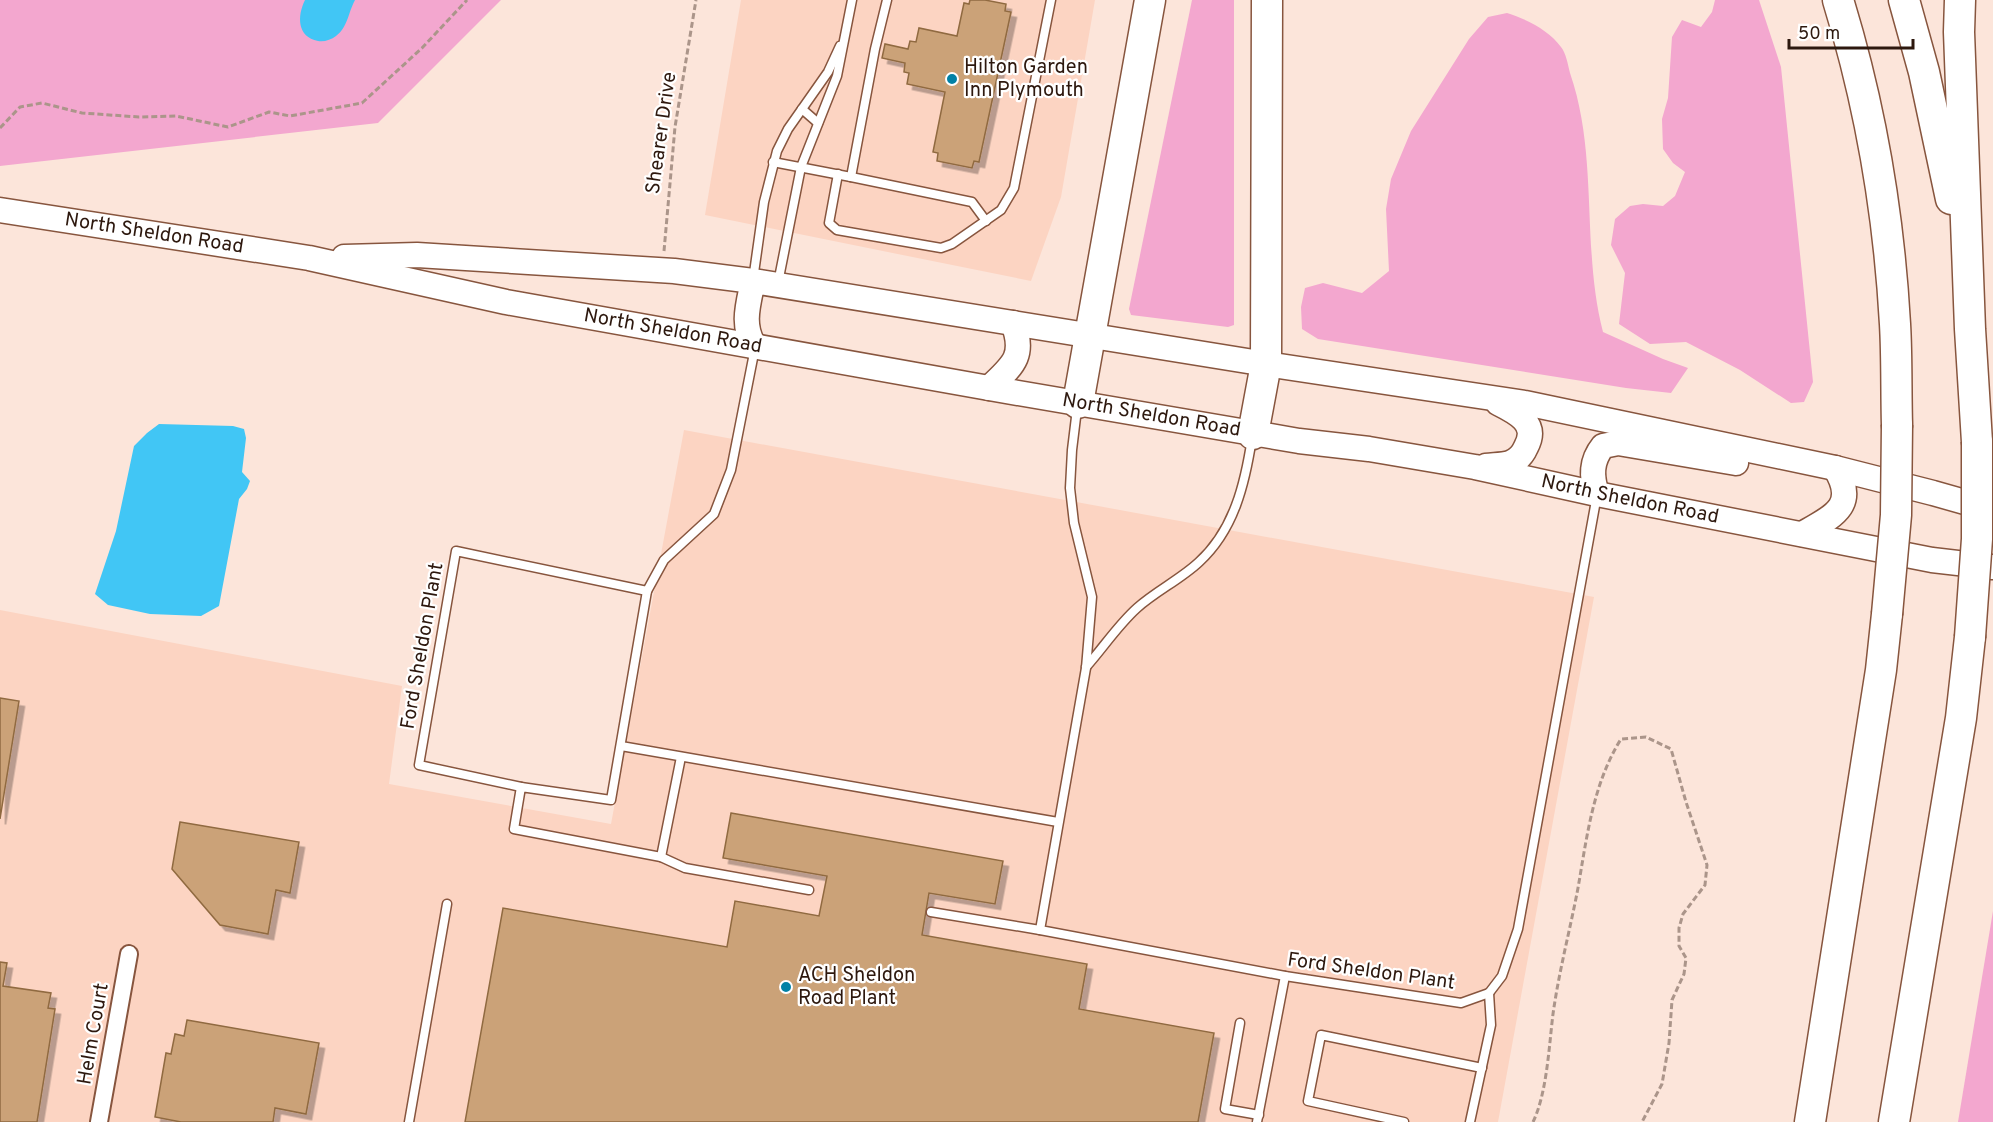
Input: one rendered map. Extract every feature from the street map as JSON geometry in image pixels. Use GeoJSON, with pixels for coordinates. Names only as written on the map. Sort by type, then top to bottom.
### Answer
{"type":"FeatureCollection","features":[{"type":"Feature","properties":{"kind":"highway"},"geometry":{"type":"LineString","coordinates":[[1078,403],[1150,0]]}},
{"type":"Feature","properties":{"kind":"highway"},"geometry":{"type":"LineString","coordinates":[[1253,434],[1266,364],[1267,0]]}},
{"type":"Feature","properties":{"kind":"highway"},"geometry":{"type":"LineString","coordinates":[[1810,1122],[1881,670],[1896,515],[1895,324],[1888,255],[1877,168],[1863,99],[1838,0]]}},
{"type":"Feature","properties":{"kind":"highway"},"geometry":{"type":"LineString","coordinates":[[1904,0],[1937,131],[1953,210],[1970,329]]}},
{"type":"Feature","properties":{"kind":"highway"},"geometry":{"type":"LineString","coordinates":[[1894,1122],[1961,718],[1977,538],[1977,442],[1970,329],[1959,32],[1960,0]]}},
{"type":"Feature","properties":{"kind":"main road","name":"North Sheldon Road"},"geometry":{"type":"LineString","coordinates":[[0,210],[309,258],[506,302],[1253,434],[1370,449],[1475,467],[1597,494],[1932,560],[1993,567]]}},
{"type":"Feature","properties":{"kind":"main road","name":"North Sheldon Road"},"geometry":{"type":"LineString","coordinates":[[309,258],[417,255],[663,271],[753,281],[1266,364],[1484,396],[1835,468],[1993,510]]}},
{"type":"Feature","properties":{"kind":"main road"},"geometry":{"type":"LineString","coordinates":[[753,281],[746,320],[749,338],[755,347]]}},
{"type":"Feature","properties":{"kind":"main road"},"geometry":{"type":"LineString","coordinates":[[989,388],[1017,357],[1019,344],[1013,323]]}},
{"type":"Feature","properties":{"kind":"main road"},"geometry":{"type":"LineString","coordinates":[[1475,467],[1509,463],[1523,454],[1530,440],[1531,429],[1517,412],[1484,396]]}},
{"type":"Feature","properties":{"kind":"main road"},"geometry":{"type":"LineString","coordinates":[[1597,494],[1593,482],[1595,455],[1603,446],[1618,443],[1753,466],[1788,458]]}},
{"type":"Feature","properties":{"kind":"main road"},"geometry":{"type":"LineString","coordinates":[[1802,534],[1829,519],[1840,509],[1845,495],[1843,481],[1835,468]]}},
{"type":"Feature","properties":{"kind":"street","name":"Helm Court"},"geometry":{"type":"LineString","coordinates":[[99,1122],[129,954]]}},
{"type":"Feature","properties":{"kind":"lane"},"geometry":{"type":"LineString","coordinates":[[778,285],[801,167],[837,76],[852,0]]}},
{"type":"Feature","properties":{"kind":"lane"},"geometry":{"type":"LineString","coordinates":[[851,177],[875,49],[887,0]]}},
{"type":"Feature","properties":{"kind":"lane"},"geometry":{"type":"LineString","coordinates":[[838,174],[829,223],[837,230],[941,248],[952,244],[1001,210],[1014,188],[1051,0]]}},
{"type":"Feature","properties":{"kind":"lane"},"geometry":{"type":"LineString","coordinates":[[753,281],[764,202],[773,162],[788,129],[828,72],[844,38]]}},
{"type":"Feature","properties":{"kind":"lane"},"geometry":{"type":"LineString","coordinates":[[802,109],[818,123]]}},
{"type":"Feature","properties":{"kind":"lane"},"geometry":{"type":"LineString","coordinates":[[773,162],[972,202],[986,221]]}},
{"type":"Feature","properties":{"kind":"lane","name":"Ford Sheldon Plant"},"geometry":{"type":"LineString","coordinates":[[648,591],[456,551],[419,765],[521,787],[611,800],[648,591],[664,560],[714,514],[731,470],[755,347]]}},
{"type":"Feature","properties":{"kind":"lane"},"geometry":{"type":"LineString","coordinates":[[1040,930],[1086,668],[1092,597],[1074,523],[1070,488],[1078,403]]}},
{"type":"Feature","properties":{"kind":"lane"},"geometry":{"type":"LineString","coordinates":[[1086,668],[1135,609],[1198,563],[1218,543],[1233,517],[1248,467],[1253,434]]}},
{"type":"Feature","properties":{"kind":"lane"},"geometry":{"type":"LineString","coordinates":[[1470,1122],[1491,1026],[1489,993],[1502,976],[1518,929],[1597,494]]}},
{"type":"Feature","properties":{"kind":"lane"},"geometry":{"type":"LineString","coordinates":[[621,746],[1058,822]]}},
{"type":"Feature","properties":{"kind":"lane"},"geometry":{"type":"LineString","coordinates":[[661,857],[681,757]]}},
{"type":"Feature","properties":{"kind":"lane"},"geometry":{"type":"LineString","coordinates":[[521,787],[514,829],[661,857],[685,868],[809,890]]}},
{"type":"Feature","properties":{"kind":"lane"},"geometry":{"type":"LineString","coordinates":[[409,1122],[447,904]]}},
{"type":"Feature","properties":{"kind":"lane","name":"Ford Sheldon Plant"},"geometry":{"type":"LineString","coordinates":[[931,912],[1285,976],[1461,1003],[1489,993]]}},
{"type":"Feature","properties":{"kind":"lane"},"geometry":{"type":"LineString","coordinates":[[1240,1023],[1225,1109],[1258,1119],[1285,976]]}},
{"type":"Feature","properties":{"kind":"lane"},"geometry":{"type":"LineString","coordinates":[[1404,1122],[1308,1101],[1321,1035],[1482,1068]]}},
{"type":"Feature","properties":{"kind":"path"},"geometry":{"type":"LineString","coordinates":[[0,128],[20,107],[42,104],[82,113],[140,117],[176,116],[228,127],[269,112],[290,116],[362,103],[422,48],[466,0]]}},
{"type":"Feature","properties":{"kind":"path","name":"Shearer Drive"},"geometry":{"type":"LineString","coordinates":[[663,271],[675,127],[696,0]]}},
{"type":"Feature","properties":{"kind":"path"},"geometry":{"type":"LineString","coordinates":[[1533,1122],[1546,1071],[1556,998],[1585,842],[1596,798],[1609,759],[1621,739],[1646,737],[1671,749],[1707,865],[1705,885],[1683,914],[1679,928],[1679,946],[1686,958],[1684,974],[1672,1000],[1669,1042],[1662,1084],[1642,1122]]}},
{"type":"Feature","properties":{"kind":"shaded area"},"geometry":{"type":"Polygon","coordinates":[[[0,0],[501,0],[378,123],[0,166],[0,0]]]}},
{"type":"Feature","properties":{"kind":"shaded area"},"geometry":{"type":"Polygon","coordinates":[[[741,0],[1095,0],[1061,197],[1031,281],[705,215],[741,0]]]}},
{"type":"Feature","properties":{"kind":"shaded area"},"geometry":{"type":"Polygon","coordinates":[[[1192,0],[1234,0],[1234,325],[1228,327],[1131,315],[1129,309],[1192,0]]]}},
{"type":"Feature","properties":{"kind":"shaded area"},"geometry":{"type":"Polygon","coordinates":[[[1715,0],[1759,0],[1781,67],[1813,382],[1804,402],[1791,403],[1740,370],[1686,342],[1650,344],[1619,324],[1625,273],[1611,245],[1615,219],[1630,206],[1643,204],[1663,206],[1675,196],[1685,172],[1673,163],[1663,149],[1662,119],[1668,98],[1672,37],[1682,20],[1701,27],[1712,12],[1715,0]]]}},
{"type":"Feature","properties":{"kind":"shaded area"},"geometry":{"type":"Polygon","coordinates":[[[1507,13],[1544,30],[1556,41],[1567,59],[1579,105],[1584,137],[1596,300],[1603,332],[1688,368],[1671,393],[1626,388],[1318,339],[1302,329],[1301,307],[1305,288],[1323,283],[1362,293],[1389,271],[1386,209],[1391,179],[1411,131],[1469,39],[1488,17],[1507,13]]]}},
{"type":"Feature","properties":{"kind":"shaded area"},"geometry":{"type":"Polygon","coordinates":[[[684,430],[1594,597],[1498,1122],[0,1122],[0,610],[402,686],[389,784],[611,824],[684,430]]]}},
{"type":"Feature","properties":{"kind":"shaded area"},"geometry":{"type":"Polygon","coordinates":[[[1993,911],[1993,1122],[1958,1122],[1993,911]]]}},
{"type":"Feature","properties":{"kind":"water"},"geometry":{"type":"Polygon","coordinates":[[[305,0],[355,0],[340,32],[332,39],[320,41],[306,35],[301,25],[302,6],[305,0]]]}},
{"type":"Feature","properties":{"kind":"water"},"geometry":{"type":"Polygon","coordinates":[[[159,424],[233,426],[244,429],[246,438],[242,472],[250,481],[239,499],[219,606],[201,616],[150,614],[108,605],[95,594],[116,531],[134,446],[159,424]]]}},
{"type":"Feature","properties":{"kind":"building","name":"Hilton Garden Inn Plymouth"},"geometry":{"type":"Polygon","coordinates":[[[970,0],[1006,4],[1005,11],[1011,12],[979,162],[974,161],[972,168],[937,161],[938,153],[933,152],[945,92],[907,84],[909,73],[904,72],[905,63],[882,58],[885,44],[908,49],[910,41],[916,42],[919,28],[957,36],[964,3],[969,4],[970,0]]]}},
{"type":"Feature","properties":{"kind":"building"},"geometry":{"type":"Polygon","coordinates":[[[0,698],[19,701],[0,819],[0,698]]]}},
{"type":"Feature","properties":{"kind":"building","name":"ACH Sheldon Road Plant"},"geometry":{"type":"Polygon","coordinates":[[[731,813],[1003,861],[995,904],[929,893],[922,935],[1087,964],[1079,1009],[1214,1033],[1198,1122],[465,1122],[503,908],[727,947],[735,901],[819,916],[827,876],[723,858],[731,813]]]}},
{"type":"Feature","properties":{"kind":"building"},"geometry":{"type":"Polygon","coordinates":[[[180,822],[299,842],[290,893],[276,890],[268,934],[220,925],[172,869],[180,822]]]}},
{"type":"Feature","properties":{"kind":"building"},"geometry":{"type":"Polygon","coordinates":[[[0,962],[7,963],[3,986],[51,993],[48,1008],[55,1009],[37,1122],[0,1122],[0,962]]]}},
{"type":"Feature","properties":{"kind":"building"},"geometry":{"type":"Polygon","coordinates":[[[187,1020],[319,1043],[306,1114],[275,1108],[273,1122],[181,1122],[155,1117],[166,1053],[171,1054],[175,1034],[184,1036],[187,1020]]]}},
{"type":"Feature","properties":{"kind":"place","name":"Hilton Garden Inn Plymouth"},"geometry":{"type":"Point","coordinates":[952,79]}},
{"type":"Feature","properties":{"kind":"place","name":"ACH Sheldon Road Plant"},"geometry":{"type":"Point","coordinates":[786,987]}}]}
